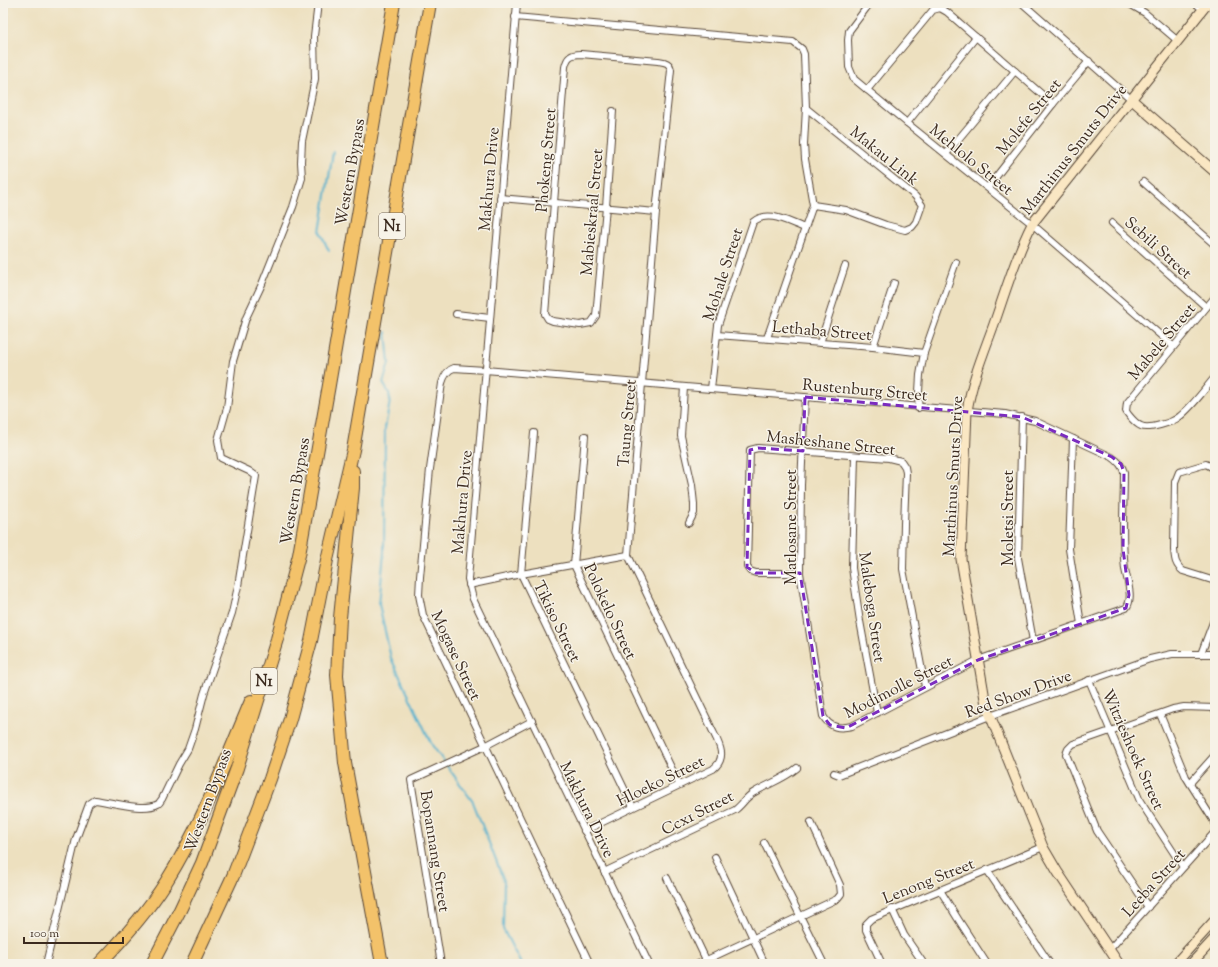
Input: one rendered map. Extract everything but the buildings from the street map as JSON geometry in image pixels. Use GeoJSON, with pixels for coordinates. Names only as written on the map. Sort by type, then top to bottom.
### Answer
{"type":"FeatureCollection","features":[{"type":"Feature","properties":{"kind":"highway","name":"Western Bypass"},"geometry":{"type":"LineString","coordinates":[[152,964],[202,863],[237,768],[277,639],[299,555],[330,384],[394,3]]}},
{"type":"Feature","properties":{"kind":"highway","name":"N1"},"geometry":{"type":"LineString","coordinates":[[192,964],[233,876],[270,778],[290,719],[311,641],[327,560],[353,450],[430,3]]}},
{"type":"Feature","properties":{"kind":"highway"},"geometry":{"type":"LineString","coordinates":[[353,450],[353,488],[340,618],[337,674],[345,763],[382,964]]}},
{"type":"Feature","properties":{"kind":"highway"},"geometry":{"type":"LineString","coordinates":[[99,964],[146,912],[189,843],[203,814],[277,639]]}},
{"type":"Feature","properties":{"kind":"street"},"geometry":{"type":"LineString","coordinates":[[46,964],[76,839],[89,804],[95,800],[147,807],[158,804],[162,799],[188,749],[204,694],[232,612],[238,586],[256,476],[221,458],[218,440],[227,408],[233,361],[246,318],[262,284],[293,207],[302,178],[302,141],[315,79],[314,36],[318,3]]}},
{"type":"Feature","properties":{"kind":"street","name":"Makhura Drive"},"geometry":{"type":"LineString","coordinates":[[517,3],[468,568],[469,585],[473,599],[649,964]]}},
{"type":"Feature","properties":{"kind":"street","name":"Mehlolo Street"},"geometry":{"type":"LineString","coordinates":[[870,3],[849,31],[849,67],[854,79],[988,187],[1173,346]]}},
{"type":"Feature","properties":{"kind":"street"},"geometry":{"type":"LineString","coordinates":[[1022,3],[1215,172]]}},
{"type":"Feature","properties":{"kind":"street"},"geometry":{"type":"LineString","coordinates":[[1128,3],[1145,13],[1178,41]]}},
{"type":"Feature","properties":{"kind":"street"},"geometry":{"type":"LineString","coordinates":[[1195,3],[1206,6]]}},
{"type":"Feature","properties":{"kind":"street","name":"Marthinus Smuts Drive"},"geometry":{"type":"LineString","coordinates":[[1119,964],[1057,871],[1043,847],[990,716],[985,699],[961,559],[967,411],[969,398],[978,368],[1021,248],[1032,224],[1206,6]]}},
{"type":"Feature","properties":{"kind":"street"},"geometry":{"type":"LineString","coordinates":[[867,90],[934,9],[940,8],[976,37],[1053,104]]}},
{"type":"Feature","properties":{"kind":"street"},"geometry":{"type":"LineString","coordinates":[[515,17],[793,42],[802,48],[804,54],[806,108],[804,144],[805,159],[813,205],[767,338]]}},
{"type":"Feature","properties":{"kind":"street"},"geometry":{"type":"LineString","coordinates":[[907,123],[976,37]]}},
{"type":"Feature","properties":{"kind":"street","name":"Phokeng Street"},"geometry":{"type":"LineString","coordinates":[[596,316],[591,323],[580,325],[551,321],[545,314],[565,67],[568,57],[574,54],[581,54],[658,61],[669,64],[671,70]]}},
{"type":"Feature","properties":{"kind":"street","name":"Molefe Street"},"geometry":{"type":"LineString","coordinates":[[988,187],[1088,62]]}},
{"type":"Feature","properties":{"kind":"street","name":"Taung Street"},"geometry":{"type":"LineString","coordinates":[[628,555],[656,212],[671,70]]}},
{"type":"Feature","properties":{"kind":"street"},"geometry":{"type":"LineString","coordinates":[[946,154],[1014,71]]}},
{"type":"Feature","properties":{"kind":"street","name":"Makau Link"},"geometry":{"type":"LineString","coordinates":[[806,108],[915,196],[922,205],[916,222],[912,227],[905,230],[886,225],[846,210],[813,205]]}},
{"type":"Feature","properties":{"kind":"street","name":"Mabieskraal Street"},"geometry":{"type":"LineString","coordinates":[[596,316],[613,111]]}},
{"type":"Feature","properties":{"kind":"street"},"geometry":{"type":"LineString","coordinates":[[1143,182],[1215,245]]}},
{"type":"Feature","properties":{"kind":"street"},"geometry":{"type":"LineString","coordinates":[[500,198],[656,212]]}},
{"type":"Feature","properties":{"kind":"street","name":"Mohale Street"},"geometry":{"type":"LineString","coordinates":[[711,389],[720,318],[753,222],[761,217],[771,216],[805,228]]}},
{"type":"Feature","properties":{"kind":"street","name":"Sebili Street"},"geometry":{"type":"LineString","coordinates":[[1112,223],[1206,307]]}},
{"type":"Feature","properties":{"kind":"street"},"geometry":{"type":"LineString","coordinates":[[918,408],[924,354],[956,262]]}},
{"type":"Feature","properties":{"kind":"street"},"geometry":{"type":"LineString","coordinates":[[820,343],[845,266]]}},
{"type":"Feature","properties":{"kind":"street"},"geometry":{"type":"LineString","coordinates":[[873,347],[894,283]]}},
{"type":"Feature","properties":{"kind":"street","name":"Mabele Street"},"geometry":{"type":"LineString","coordinates":[[1215,297],[1127,403],[1126,411],[1141,427],[1161,425],[1172,421],[1180,416],[1215,377]]}},
{"type":"Feature","properties":{"kind":"street"},"geometry":{"type":"LineString","coordinates":[[456,314],[490,318]]}},
{"type":"Feature","properties":{"kind":"street","name":"Lethaba Street"},"geometry":{"type":"LineString","coordinates":[[717,335],[873,347],[924,354]]}},
{"type":"Feature","properties":{"kind":"street","name":"Mogase Street"},"geometry":{"type":"LineString","coordinates":[[485,370],[450,369],[442,383],[430,469],[419,594],[426,623],[590,964]]}},
{"type":"Feature","properties":{"kind":"street","name":"Rustenburg Street"},"geometry":{"type":"LineString","coordinates":[[485,370],[1022,417],[1035,421],[1117,460],[1121,464],[1124,472],[1123,549],[1129,604],[1126,608],[978,660]]}},
{"type":"Feature","properties":{"kind":"street"},"geometry":{"type":"LineString","coordinates":[[684,387],[681,436],[692,485],[694,504],[694,513],[689,523]]}},
{"type":"Feature","properties":{"kind":"street","name":"Matlosane Street"},"geometry":{"type":"LineString","coordinates":[[805,397],[804,451],[801,485],[800,573],[824,716],[830,725]]}},
{"type":"Feature","properties":{"kind":"street","name":"Moletsi Street"},"geometry":{"type":"LineString","coordinates":[[1022,417],[1018,558],[1033,641]]}},
{"type":"Feature","properties":{"kind":"street","name":"Tikiso Street"},"geometry":{"type":"LineString","coordinates":[[534,433],[521,574],[632,807]]}},
{"type":"Feature","properties":{"kind":"street","name":"Polokelo Street"},"geometry":{"type":"LineString","coordinates":[[585,436],[574,565],[679,784]]}},
{"type":"Feature","properties":{"kind":"street"},"geometry":{"type":"LineString","coordinates":[[1073,439],[1069,556],[1081,624]]}},
{"type":"Feature","properties":{"kind":"street","name":"Masheshane Street"},"geometry":{"type":"LineString","coordinates":[[800,573],[756,573],[750,572],[747,567],[750,452],[752,449],[758,448],[804,451],[897,459],[901,461],[905,467],[906,473],[904,569],[925,687]]}},
{"type":"Feature","properties":{"kind":"street","name":"Maleboga Street"},"geometry":{"type":"LineString","coordinates":[[855,456],[852,568],[877,713]]}},
{"type":"Feature","properties":{"kind":"street"},"geometry":{"type":"LineString","coordinates":[[1215,471],[1206,464],[1179,472],[1176,477],[1174,550],[1178,568],[1215,581]]}},
{"type":"Feature","properties":{"kind":"street"},"geometry":{"type":"LineString","coordinates":[[469,585],[628,555]]}},
{"type":"Feature","properties":{"kind":"street","name":"Hloeko Street"},"geometry":{"type":"LineString","coordinates":[[584,830],[713,769],[719,764],[721,759],[721,750],[628,555]]}},
{"type":"Feature","properties":{"kind":"street"},"geometry":{"type":"LineString","coordinates":[[1201,654],[1215,617]]}},
{"type":"Feature","properties":{"kind":"street","name":"Red Show Drive"},"geometry":{"type":"LineString","coordinates":[[834,773],[839,776],[990,716],[1163,655],[1215,654]]}},
{"type":"Feature","properties":{"kind":"street","name":"Modimolle Street"},"geometry":{"type":"LineString","coordinates":[[830,725],[842,728],[852,726],[978,660]]}},
{"type":"Feature","properties":{"kind":"street","name":"Witzieshoek Street"},"geometry":{"type":"LineString","coordinates":[[1090,680],[1140,801],[1183,868]]}},
{"type":"Feature","properties":{"kind":"street"},"geometry":{"type":"LineString","coordinates":[[1148,907],[1096,831],[1066,754],[1068,749],[1073,744],[1178,708],[1215,708]]}},
{"type":"Feature","properties":{"kind":"street"},"geometry":{"type":"LineString","coordinates":[[1160,714],[1183,772],[1215,823]]}},
{"type":"Feature","properties":{"kind":"street","name":"Bopannang Street"},"geometry":{"type":"LineString","coordinates":[[441,964],[411,780],[485,746],[532,721]]}},
{"type":"Feature","properties":{"kind":"street"},"geometry":{"type":"LineString","coordinates":[[1190,783],[1215,755]]}},
{"type":"Feature","properties":{"kind":"street","name":"Ccx1 Street"},"geometry":{"type":"LineString","coordinates":[[604,872],[735,810],[749,796],[788,775],[797,768]]}},
{"type":"Feature","properties":{"kind":"street"},"geometry":{"type":"LineString","coordinates":[[698,964],[707,962],[837,900],[841,890],[840,885],[811,822]]}},
{"type":"Feature","properties":{"kind":"street","name":"Leeba Street"},"geometry":{"type":"LineString","coordinates":[[1109,950],[1215,832]]}},
{"type":"Feature","properties":{"kind":"street"},"geometry":{"type":"LineString","coordinates":[[764,843],[824,964]]}},
{"type":"Feature","properties":{"kind":"street","name":"Lenong Street"},"geometry":{"type":"LineString","coordinates":[[882,964],[865,927],[871,919],[1043,847]]}},
{"type":"Feature","properties":{"kind":"street"},"geometry":{"type":"LineString","coordinates":[[715,857],[765,964]]}},
{"type":"Feature","properties":{"kind":"street"},"geometry":{"type":"LineString","coordinates":[[987,870],[1050,964]]}},
{"type":"Feature","properties":{"kind":"street"},"geometry":{"type":"LineString","coordinates":[[667,878],[707,962]]}},
{"type":"Feature","properties":{"kind":"street"},"geometry":{"type":"LineString","coordinates":[[940,890],[987,964]]}},
{"type":"Feature","properties":{"kind":"street"},"geometry":{"type":"LineString","coordinates":[[892,909],[904,935],[924,964]]}},
{"type":"Feature","properties":{"kind":"street"},"geometry":{"type":"LineString","coordinates":[[1175,964],[1215,920]]}},
{"type":"Feature","properties":{"kind":"street"},"geometry":{"type":"LineString","coordinates":[[1191,964],[1215,938]]}},
{"type":"Feature","properties":{"kind":"highlighted area"},"geometry":{"type":"Polygon","coordinates":[[[805,397],[1022,417],[1112,457],[1121,464],[1124,472],[1123,549],[1129,595],[1126,608],[978,660],[846,728],[830,725],[823,716],[800,573],[756,573],[747,567],[750,450],[758,448],[803,451],[805,397]]]}},
{"type":"Feature","properties":{"kind":"waterway"},"geometry":{"type":"LineString","coordinates":[[329,251],[320,232],[333,152]]}},
{"type":"Feature","properties":{"kind":"waterway"},"geometry":{"type":"LineString","coordinates":[[386,332],[389,363],[383,383],[389,393],[390,401],[385,428],[384,553],[379,604],[391,658],[432,745],[473,802],[504,881],[503,929],[521,964]]}}]}
